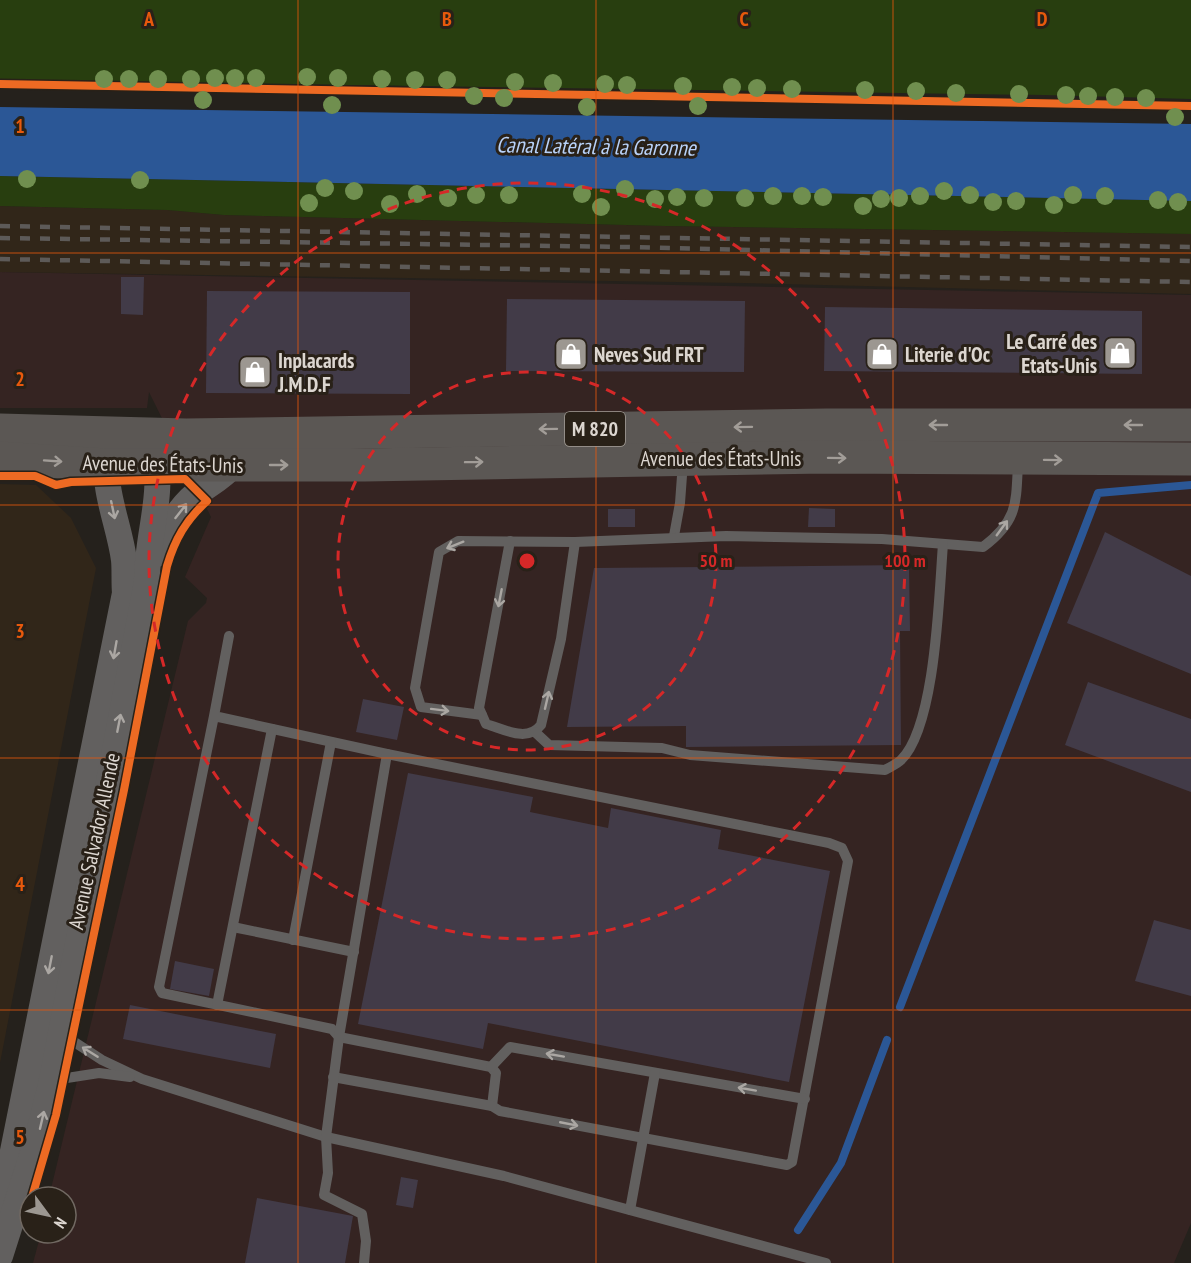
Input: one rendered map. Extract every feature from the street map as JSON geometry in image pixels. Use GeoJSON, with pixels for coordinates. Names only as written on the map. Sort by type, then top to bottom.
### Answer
{"type":"FeatureCollection","features":[{"type":"Feature","properties":{"kind":"main road","name":"Avenue des États-Unis"},"geometry":{"type":"LineString","coordinates":[[0,430],[131,433],[827,425],[1191,425]]}},
{"type":"Feature","properties":{"kind":"main road","name":"Avenue des États-Unis"},"geometry":{"type":"LineString","coordinates":[[0,458],[105,465],[365,465],[683,459],[1191,459]]}},
{"type":"Feature","properties":{"kind":"street","name":"Avenue Salvador Allende"},"geometry":{"type":"LineString","coordinates":[[0,1225],[41,1074],[147,582],[147,560],[158,492],[158,465],[131,433]]}},
{"type":"Feature","properties":{"kind":"street"},"geometry":{"type":"LineString","coordinates":[[105,465],[131,433]]}},
{"type":"Feature","properties":{"kind":"street","name":"Avenue Salvador Allende"},"geometry":{"type":"LineString","coordinates":[[49,1036],[125,593],[124,560],[105,465]]}},
{"type":"Feature","properties":{"kind":"street"},"geometry":{"type":"LineString","coordinates":[[147,582],[161,544],[174,520],[189,500],[224,476],[233,465]]}},
{"type":"Feature","properties":{"kind":"street","name":"Avenue Salvador Allende"},"geometry":{"type":"LineString","coordinates":[[0,1256],[38,1137],[41,1074]]}},
{"type":"Feature","properties":{"kind":"lane"},"geometry":{"type":"LineString","coordinates":[[674,537],[680,503],[683,459]]}},
{"type":"Feature","properties":{"kind":"lane"},"geometry":{"type":"LineString","coordinates":[[482,715],[421,707],[415,688],[439,552],[458,541],[575,542],[674,537],[882,539],[982,547],[999,535],[1016,508],[1018,459]]}},
{"type":"Feature","properties":{"kind":"lane"},"geometry":{"type":"LineString","coordinates":[[510,541],[479,708],[486,724],[526,735],[535,732],[541,725],[561,639],[575,542]]}},
{"type":"Feature","properties":{"kind":"lane"},"geometry":{"type":"LineString","coordinates":[[535,732],[549,745],[662,748],[690,755],[885,770],[901,760],[919,730],[931,674],[943,544]]}},
{"type":"Feature","properties":{"kind":"lane"},"geometry":{"type":"LineString","coordinates":[[229,636],[159,987],[162,993],[332,1029],[339,1036],[491,1067],[496,1073],[497,1081],[492,1106]]}},
{"type":"Feature","properties":{"kind":"lane"},"geometry":{"type":"LineString","coordinates":[[214,716],[387,754],[829,843],[842,848],[848,861],[795,1154],[792,1162],[787,1165],[333,1077]]}},
{"type":"Feature","properties":{"kind":"lane"},"geometry":{"type":"LineString","coordinates":[[217,1005],[272,729]]}},
{"type":"Feature","properties":{"kind":"lane"},"geometry":{"type":"LineString","coordinates":[[293,940],[331,742]]}},
{"type":"Feature","properties":{"kind":"lane"},"geometry":{"type":"LineString","coordinates":[[364,1263],[366,1241],[362,1214],[324,1195],[328,1173],[326,1137],[339,1036],[387,754]]}},
{"type":"Feature","properties":{"kind":"lane"},"geometry":{"type":"LineString","coordinates":[[233,927],[354,952]]}},
{"type":"Feature","properties":{"kind":"lane"},"geometry":{"type":"LineString","coordinates":[[49,1036],[142,1079],[326,1137],[504,1176],[826,1263]]}},
{"type":"Feature","properties":{"kind":"lane"},"geometry":{"type":"LineString","coordinates":[[491,1067],[510,1047],[805,1099]]}},
{"type":"Feature","properties":{"kind":"lane"},"geometry":{"type":"LineString","coordinates":[[41,1074],[99,1073],[142,1079]]}},
{"type":"Feature","properties":{"kind":"lane"},"geometry":{"type":"LineString","coordinates":[[630,1210],[655,1073]]}},
{"type":"Feature","properties":{"kind":"shaded area"},"geometry":{"type":"Polygon","coordinates":[[[0,206],[168,210],[224,215],[665,226],[1191,234],[1191,294],[743,283],[0,272],[0,206]]]}},
{"type":"Feature","properties":{"kind":"shaded area"},"geometry":{"type":"Polygon","coordinates":[[[0,272],[1191,295],[1191,1223],[1174,1263],[33,1263],[38,1245],[78,1245],[78,1185],[52,1185],[188,621],[206,603],[207,598],[185,577],[211,517],[149,392],[147,408],[0,408],[0,272]]]}},
{"type":"Feature","properties":{"kind":"shaded area"},"geometry":{"type":"Polygon","coordinates":[[[0,484],[36,485],[71,518],[96,568],[0,1063],[0,484]]]}},
{"type":"Feature","properties":{"kind":"green space"},"geometry":{"type":"Polygon","coordinates":[[[0,0],[1191,0],[1191,99],[0,80],[0,0]]]}},
{"type":"Feature","properties":{"kind":"green space"},"geometry":{"type":"Polygon","coordinates":[[[0,176],[1191,201],[1191,234],[665,226],[224,215],[167,210],[0,206],[0,176]]]}},
{"type":"Feature","properties":{"kind":"water","name":"Canal Latéral à la Garonne"},"geometry":{"type":"Polygon","coordinates":[[[0,107],[1191,124],[1191,201],[0,176],[0,107]]]}},
{"type":"Feature","properties":{"kind":"building"},"geometry":{"type":"Polygon","coordinates":[[[121,277],[144,277],[143,315],[121,314],[121,277]]]}},
{"type":"Feature","properties":{"kind":"building"},"geometry":{"type":"Polygon","coordinates":[[[207,291],[410,292],[410,394],[206,393],[207,291]]]}},
{"type":"Feature","properties":{"kind":"building"},"geometry":{"type":"Polygon","coordinates":[[[507,299],[745,301],[744,372],[506,371],[507,299]]]}},
{"type":"Feature","properties":{"kind":"building"},"geometry":{"type":"Polygon","coordinates":[[[825,307],[1142,311],[1142,374],[824,371],[825,307]]]}},
{"type":"Feature","properties":{"kind":"building"},"geometry":{"type":"Polygon","coordinates":[[[809,508],[835,509],[835,527],[808,527],[809,508]]]}},
{"type":"Feature","properties":{"kind":"building"},"geometry":{"type":"Polygon","coordinates":[[[608,509],[635,509],[635,527],[608,527],[608,509]]]}},
{"type":"Feature","properties":{"kind":"building"},"geometry":{"type":"Polygon","coordinates":[[[1105,532],[1191,576],[1191,674],[1067,623],[1105,532]]]}},
{"type":"Feature","properties":{"kind":"building"},"geometry":{"type":"Polygon","coordinates":[[[909,565],[910,631],[900,631],[901,745],[686,747],[686,726],[567,727],[594,568],[909,565]]]}},
{"type":"Feature","properties":{"kind":"building"},"geometry":{"type":"Polygon","coordinates":[[[1088,682],[1191,719],[1191,792],[1065,745],[1088,682]]]}},
{"type":"Feature","properties":{"kind":"building"},"geometry":{"type":"Polygon","coordinates":[[[363,699],[404,707],[397,740],[356,732],[363,699]]]}},
{"type":"Feature","properties":{"kind":"building"},"geometry":{"type":"Polygon","coordinates":[[[408,773],[533,797],[530,812],[608,828],[611,808],[721,830],[718,849],[830,871],[789,1082],[488,1023],[483,1049],[358,1024],[408,773]]]}},
{"type":"Feature","properties":{"kind":"building"},"geometry":{"type":"Polygon","coordinates":[[[1154,920],[1191,930],[1191,996],[1135,981],[1154,920]]]}},
{"type":"Feature","properties":{"kind":"building"},"geometry":{"type":"Polygon","coordinates":[[[175,961],[214,969],[209,996],[170,989],[175,961]]]}},
{"type":"Feature","properties":{"kind":"building"},"geometry":{"type":"Polygon","coordinates":[[[130,1005],[276,1034],[270,1068],[123,1039],[130,1005]]]}},
{"type":"Feature","properties":{"kind":"building"},"geometry":{"type":"Polygon","coordinates":[[[401,1177],[418,1180],[413,1208],[396,1205],[401,1177]]]}},
{"type":"Feature","properties":{"kind":"building"},"geometry":{"type":"Polygon","coordinates":[[[257,1198],[353,1216],[345,1263],[245,1263],[257,1198]]]}},
{"type":"Feature","properties":{"kind":"waterway"},"geometry":{"type":"LineString","coordinates":[[900,1007],[1098,493],[1191,485]]}},
{"type":"Feature","properties":{"kind":"waterway"},"geometry":{"type":"LineString","coordinates":[[798,1230],[841,1163],[887,1040]]}},
{"type":"Feature","properties":{"kind":"railway"},"geometry":{"type":"LineString","coordinates":[[0,226],[1191,247]]}},
{"type":"Feature","properties":{"kind":"railway"},"geometry":{"type":"LineString","coordinates":[[0,238],[628,247],[1191,261]]}},
{"type":"Feature","properties":{"kind":"railway"},"geometry":{"type":"LineString","coordinates":[[0,259],[1191,282]]}},
{"type":"Feature","properties":{"kind":"cycle path"},"geometry":{"type":"LineString","coordinates":[[0,84],[1191,106]]}},
{"type":"Feature","properties":{"kind":"cycle path"},"geometry":{"type":"LineString","coordinates":[[0,476],[35,476],[56,485],[71,482],[185,479],[207,501],[182,530],[167,566],[124,790],[56,1115],[36,1185]]}},
{"type":"Feature","properties":{"kind":"place","name":"Le Carré des Etats-Unis"},"geometry":{"type":"Point","coordinates":[1120,353]}},
{"type":"Feature","properties":{"kind":"place","name":"Neves Sud FRT"},"geometry":{"type":"Point","coordinates":[571,354]}},
{"type":"Feature","properties":{"kind":"place","name":"Literie d'Oc"},"geometry":{"type":"Point","coordinates":[882,354]}},
{"type":"Feature","properties":{"kind":"place","name":"Inplacards J.M.D.F"},"geometry":{"type":"Point","coordinates":[255,372]}}]}
